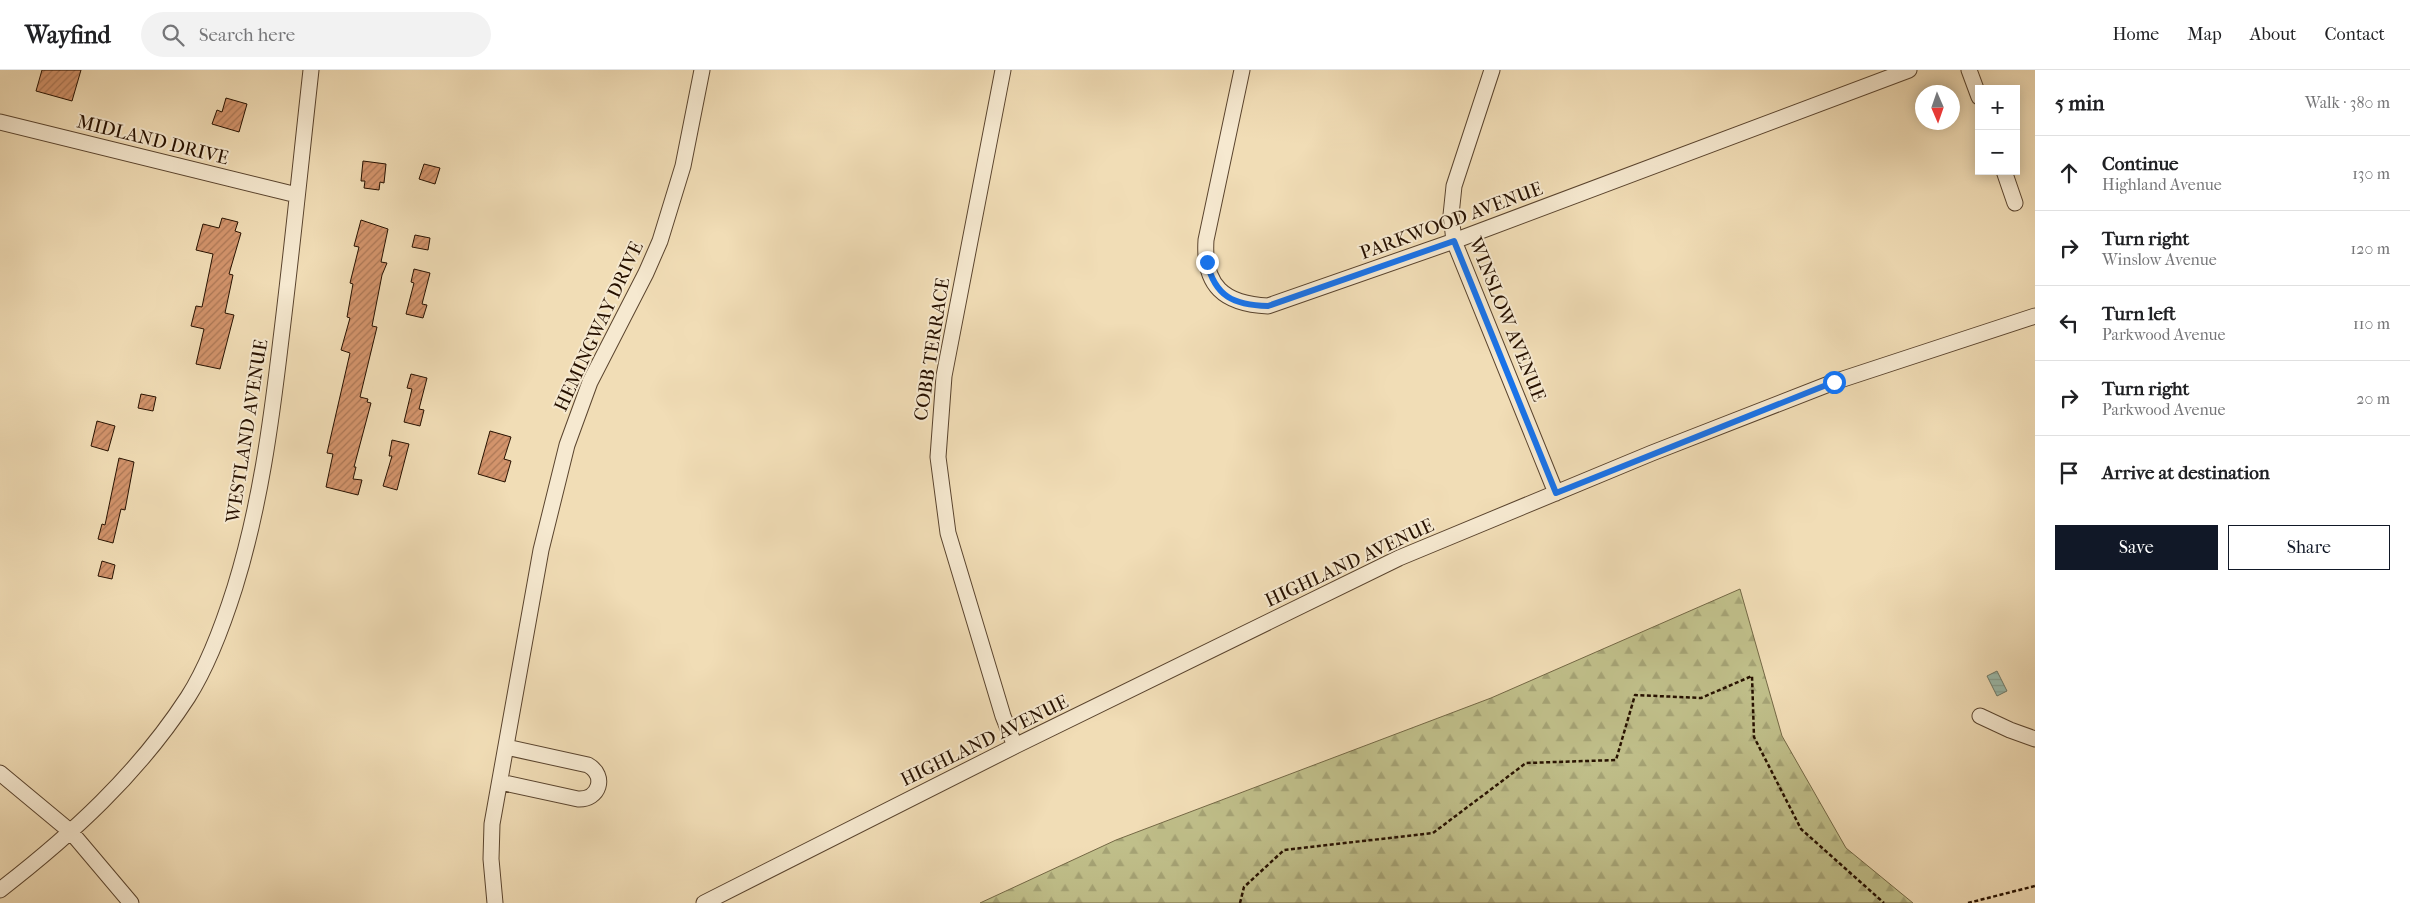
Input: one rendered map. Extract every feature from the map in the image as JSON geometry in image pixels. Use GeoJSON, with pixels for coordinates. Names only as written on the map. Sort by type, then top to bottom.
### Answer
{"type":"FeatureCollection","features":[{"type":"Feature","properties":{"kind":"street","name":"WESTLAND AVENUE"},"geometry":{"type":"LineString","coordinates":[[0,890],[71,832],[121,784],[189,696],[208,660],[226,614],[253,522],[266,460],[275,400],[311,70]]}},
{"type":"Feature","properties":{"kind":"street","name":"HEMINGWAY DRIVE"},"geometry":{"type":"LineString","coordinates":[[495,903],[492,842],[500,782],[541,550],[567,445],[590,382],[646,273],[660,241],[683,166],[702,70]]}},
{"type":"Feature","properties":{"kind":"street","name":"COBB TERRACE"},"geometry":{"type":"LineString","coordinates":[[1003,70],[944,376],[938,457],[948,532],[1003,716],[1015,746]]}},
{"type":"Feature","properties":{"kind":"street","name":"PARKWOOD AVENUE"},"geometry":{"type":"LineString","coordinates":[[1242,70],[1206,240],[1210,276],[1221,292],[1233,301],[1249,305],[1277,305],[1454,241],[1909,70]]}},
{"type":"Feature","properties":{"kind":"street","name":"WINSLOW AVENUE"},"geometry":{"type":"LineString","coordinates":[[1492,70],[1454,186],[1451,215],[1454,241],[1556,493]]}},
{"type":"Feature","properties":{"kind":"street"},"geometry":{"type":"LineString","coordinates":[[1969,70],[1975,86]]}},
{"type":"Feature","properties":{"kind":"street","name":"MIDLAND DRIVE"},"geometry":{"type":"LineString","coordinates":[[0,122],[297,195]]}},
{"type":"Feature","properties":{"kind":"street"},"geometry":{"type":"LineString","coordinates":[[2006,175],[2016,203]]}},
{"type":"Feature","properties":{"kind":"street","name":"HIGHLAND AVENUE"},"geometry":{"type":"LineString","coordinates":[[704,903],[1015,746],[1399,558],[1834,382],[2035,316]]}},
{"type":"Feature","properties":{"kind":"street"},"geometry":{"type":"LineString","coordinates":[[1980,716],[2035,739]]}},
{"type":"Feature","properties":{"kind":"street"},"geometry":{"type":"LineString","coordinates":[[500,782],[584,800],[594,794],[599,784],[597,772],[588,765],[506,747]]}},
{"type":"Feature","properties":{"kind":"street"},"geometry":{"type":"LineString","coordinates":[[0,773],[71,832],[130,903]]}},
{"type":"Feature","properties":{"kind":"path"},"geometry":{"type":"LineString","coordinates":[[1240,903],[1244,887],[1284,850],[1433,833],[1526,763],[1616,760],[1635,695],[1701,698],[1752,676],[1754,737],[1801,829],[1884,903]]}},
{"type":"Feature","properties":{"kind":"path"},"geometry":{"type":"LineString","coordinates":[[1968,903],[2035,886]]}},
{"type":"Feature","properties":{"kind":"green space"},"geometry":{"type":"Polygon","coordinates":[[[1740,589],[1782,736],[1846,848],[1913,903],[980,903],[1116,840],[1491,698],[1740,589]]]}},
{"type":"Feature","properties":{"kind":"shaded area"},"geometry":{"type":"Polygon","coordinates":[[[1997,671],[2007,691],[1997,696],[1987,676],[1997,671]]]}},
{"type":"Feature","properties":{"kind":"building"},"geometry":{"type":"Polygon","coordinates":[[[42,70],[81,70],[72,101],[36,91],[42,70]]]}},
{"type":"Feature","properties":{"kind":"building"},"geometry":{"type":"Polygon","coordinates":[[[226,98],[247,104],[239,132],[212,124],[217,110],[222,112],[226,98]]]}},
{"type":"Feature","properties":{"kind":"building"},"geometry":{"type":"Polygon","coordinates":[[[363,161],[386,164],[384,183],[380,182],[379,190],[364,188],[365,181],[361,181],[363,161]]]}},
{"type":"Feature","properties":{"kind":"building"},"geometry":{"type":"Polygon","coordinates":[[[424,164],[440,168],[435,184],[419,179],[424,164]]]}},
{"type":"Feature","properties":{"kind":"building"},"geometry":{"type":"Polygon","coordinates":[[[222,218],[238,222],[235,231],[241,233],[229,274],[233,275],[225,313],[234,315],[220,369],[196,364],[204,329],[191,326],[196,306],[202,307],[213,254],[196,250],[203,224],[219,228],[222,218]]]}},
{"type":"Feature","properties":{"kind":"building"},"geometry":{"type":"Polygon","coordinates":[[[361,220],[388,229],[381,262],[387,263],[382,275],[372,326],[377,327],[360,397],[368,399],[367,402],[371,403],[354,467],[356,467],[353,479],[362,480],[358,495],[326,487],[333,454],[327,453],[350,353],[341,350],[350,318],[347,317],[353,284],[350,283],[359,247],[354,246],[361,220]]]}},
{"type":"Feature","properties":{"kind":"building"},"geometry":{"type":"Polygon","coordinates":[[[415,235],[430,238],[428,250],[412,247],[415,235]]]}},
{"type":"Feature","properties":{"kind":"building"},"geometry":{"type":"Polygon","coordinates":[[[414,269],[430,273],[422,304],[427,305],[423,318],[406,314],[414,283],[411,282],[414,269]]]}},
{"type":"Feature","properties":{"kind":"building"},"geometry":{"type":"Polygon","coordinates":[[[411,374],[427,378],[419,409],[424,410],[420,426],[404,422],[412,389],[407,388],[411,374]]]}},
{"type":"Feature","properties":{"kind":"building"},"geometry":{"type":"Polygon","coordinates":[[[141,394],[156,397],[153,411],[138,408],[141,394]]]}},
{"type":"Feature","properties":{"kind":"building"},"geometry":{"type":"Polygon","coordinates":[[[97,421],[115,426],[108,451],[91,446],[97,421]]]}},
{"type":"Feature","properties":{"kind":"building"},"geometry":{"type":"Polygon","coordinates":[[[490,431],[511,437],[504,459],[511,461],[505,482],[478,474],[490,431]]]}},
{"type":"Feature","properties":{"kind":"building"},"geometry":{"type":"Polygon","coordinates":[[[392,440],[409,444],[397,490],[383,486],[392,456],[389,456],[392,440]]]}},
{"type":"Feature","properties":{"kind":"building"},"geometry":{"type":"Polygon","coordinates":[[[119,458],[134,462],[125,510],[121,509],[113,543],[98,539],[102,524],[105,525],[119,458]]]}},
{"type":"Feature","properties":{"kind":"building"},"geometry":{"type":"Polygon","coordinates":[[[102,561],[115,565],[112,579],[98,576],[102,561]]]}},
{"type":"Feature","properties":{"kind":"route"},"geometry":{"type":"LineString","coordinates":[[1207,262],[1210,276],[1217,288],[1233,301],[1249,305],[1268,306],[1277,305],[1454,241],[1556,493],[1652,453],[1834,382]]}}]}
